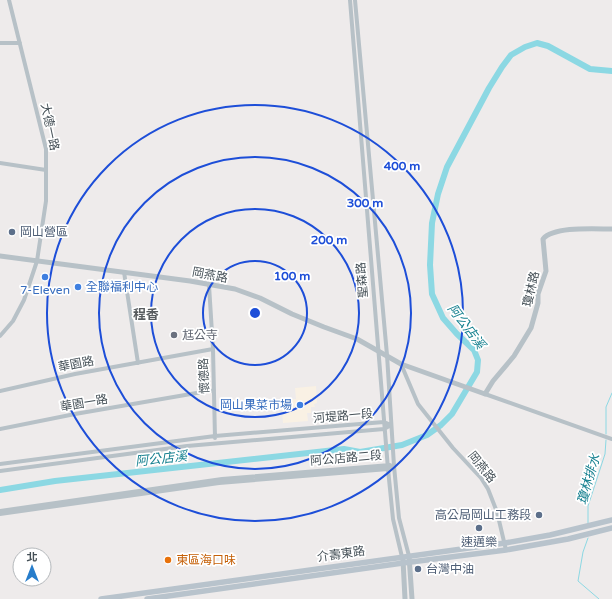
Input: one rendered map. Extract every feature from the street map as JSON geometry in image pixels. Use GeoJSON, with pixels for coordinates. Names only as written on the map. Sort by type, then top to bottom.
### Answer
{"type":"FeatureCollection","features":[{"type":"Feature","properties":{"kind":"main road","name":"介壽東路"},"geometry":{"type":"LineString","coordinates":[[147,599],[405,561],[409,556],[505,543],[584,528],[612,520]]}},
{"type":"Feature","properties":{"kind":"main road"},"geometry":{"type":"LineString","coordinates":[[595,525],[597,532]]}},
{"type":"Feature","properties":{"kind":"main road","name":"介壽東路"},"geometry":{"type":"LineString","coordinates":[[101,599],[405,561],[506,550],[560,541],[612,528]]}},
{"type":"Feature","properties":{"kind":"main road"},"geometry":{"type":"LineString","coordinates":[[559,533],[560,541]]}},
{"type":"Feature","properties":{"kind":"street","name":"大德一路"},"geometry":{"type":"LineString","coordinates":[[0,336],[13,321],[24,300],[37,261],[46,201],[46,150],[9,0]]}},
{"type":"Feature","properties":{"kind":"street","name":"聖森路"},"geometry":{"type":"LineString","coordinates":[[350,0],[387,462],[393,519],[405,561]]}},
{"type":"Feature","properties":{"kind":"street","name":"聖森路"},"geometry":{"type":"LineString","coordinates":[[355,0],[387,355],[393,459],[399,518],[409,556]]}},
{"type":"Feature","properties":{"kind":"street"},"geometry":{"type":"LineString","coordinates":[[0,43],[20,43]]}},
{"type":"Feature","properties":{"kind":"street"},"geometry":{"type":"LineString","coordinates":[[0,163],[46,170]]}},
{"type":"Feature","properties":{"kind":"street","name":"瓊林路"},"geometry":{"type":"LineString","coordinates":[[485,394],[493,381],[514,356],[531,328],[538,294],[546,271],[543,239],[546,235],[581,229],[612,230]]}},
{"type":"Feature","properties":{"kind":"street","name":"岡燕路"},"geometry":{"type":"LineString","coordinates":[[0,256],[209,284],[235,290],[260,298],[292,314],[357,339],[401,364],[485,394]]}},
{"type":"Feature","properties":{"kind":"street"},"geometry":{"type":"LineString","coordinates":[[124,272],[138,363]]}},
{"type":"Feature","properties":{"kind":"street","name":"懷德路"},"geometry":{"type":"LineString","coordinates":[[209,284],[216,443]]}},
{"type":"Feature","properties":{"kind":"street","name":"華園路"},"geometry":{"type":"LineString","coordinates":[[0,391],[75,374],[213,349]]}},
{"type":"Feature","properties":{"kind":"street","name":"岡燕路"},"geometry":{"type":"LineString","coordinates":[[401,364],[418,404],[443,436],[481,478],[488,489],[493,498],[506,550]]}},
{"type":"Feature","properties":{"kind":"street","name":"華園一路"},"geometry":{"type":"LineString","coordinates":[[0,429],[75,414],[214,390]]}},
{"type":"Feature","properties":{"kind":"street"},"geometry":{"type":"LineString","coordinates":[[485,394],[612,439]]}},
{"type":"Feature","properties":{"kind":"street","name":"河堤路一段"},"geometry":{"type":"LineString","coordinates":[[0,464],[215,436],[384,422],[390,425],[385,431],[216,443],[0,471]]}},
{"type":"Feature","properties":{"kind":"street","name":"阿公店路二段"},"geometry":{"type":"LineString","coordinates":[[0,511],[222,478],[387,462],[394,466]]}},
{"type":"Feature","properties":{"kind":"street","name":"阿公店路二段"},"geometry":{"type":"LineString","coordinates":[[0,514],[219,483],[388,469],[394,466]]}},
{"type":"Feature","properties":{"kind":"street"},"geometry":{"type":"LineString","coordinates":[[405,561],[405,599]]}},
{"type":"Feature","properties":{"kind":"street"},"geometry":{"type":"LineString","coordinates":[[405,561],[412,599]]}},
{"type":"Feature","properties":{"kind":"shaded area","name":"岡山果菜市場"},"geometry":{"type":"Polygon","coordinates":[[[316,386],[317,403],[314,404],[315,407],[311,407],[311,413],[307,413],[308,421],[283,423],[282,409],[285,409],[285,405],[288,404],[287,400],[296,399],[295,388],[316,386]]]}},
{"type":"Feature","properties":{"kind":"waterway","name":"阿公店溪"},"geometry":{"type":"LineString","coordinates":[[0,490],[55,481],[344,449],[360,452],[402,445],[427,435],[441,425],[452,414],[477,372],[478,360],[474,350],[443,318],[432,294],[430,265],[432,223],[438,194],[447,167],[489,88],[511,55],[525,47],[537,43],[548,46],[590,69],[612,71]]}},
{"type":"Feature","properties":{"kind":"waterway","name":"瓊林排水"},"geometry":{"type":"LineString","coordinates":[[606,434],[606,407],[612,393]]}},
{"type":"Feature","properties":{"kind":"waterway","name":"瓊林排水"},"geometry":{"type":"LineString","coordinates":[[588,523],[588,506],[605,454],[606,440]]}},
{"type":"Feature","properties":{"kind":"waterway","name":"瓊林排水"},"geometry":{"type":"LineString","coordinates":[[588,538],[583,552],[578,581],[599,599]]}},
{"type":"Feature","properties":{"kind":"place","name":"岡山營區"},"geometry":{"type":"Point","coordinates":[12,232]}},
{"type":"Feature","properties":{"kind":"place","name":"7-Eleven"},"geometry":{"type":"Point","coordinates":[45,277]}},
{"type":"Feature","properties":{"kind":"place","name":"全聯福利中心"},"geometry":{"type":"Point","coordinates":[78,287]}},
{"type":"Feature","properties":{"kind":"place","name":"尪公寺"},"geometry":{"type":"Point","coordinates":[174,335]}},
{"type":"Feature","properties":{"kind":"place","name":"岡山果菜市場"},"geometry":{"type":"Point","coordinates":[300,405]}},
{"type":"Feature","properties":{"kind":"place","name":"高公局岡山工務段"},"geometry":{"type":"Point","coordinates":[539,515]}},
{"type":"Feature","properties":{"kind":"place","name":"速邁樂"},"geometry":{"type":"Point","coordinates":[479,528]}},
{"type":"Feature","properties":{"kind":"place","name":"東區海口味"},"geometry":{"type":"Point","coordinates":[168,560]}},
{"type":"Feature","properties":{"kind":"place","name":"台灣中油"},"geometry":{"type":"Point","coordinates":[418,569]}},
{"type":"Feature","properties":{"kind":"district","name":"程香"},"geometry":{"type":"Point","coordinates":[146,314]}}]}
